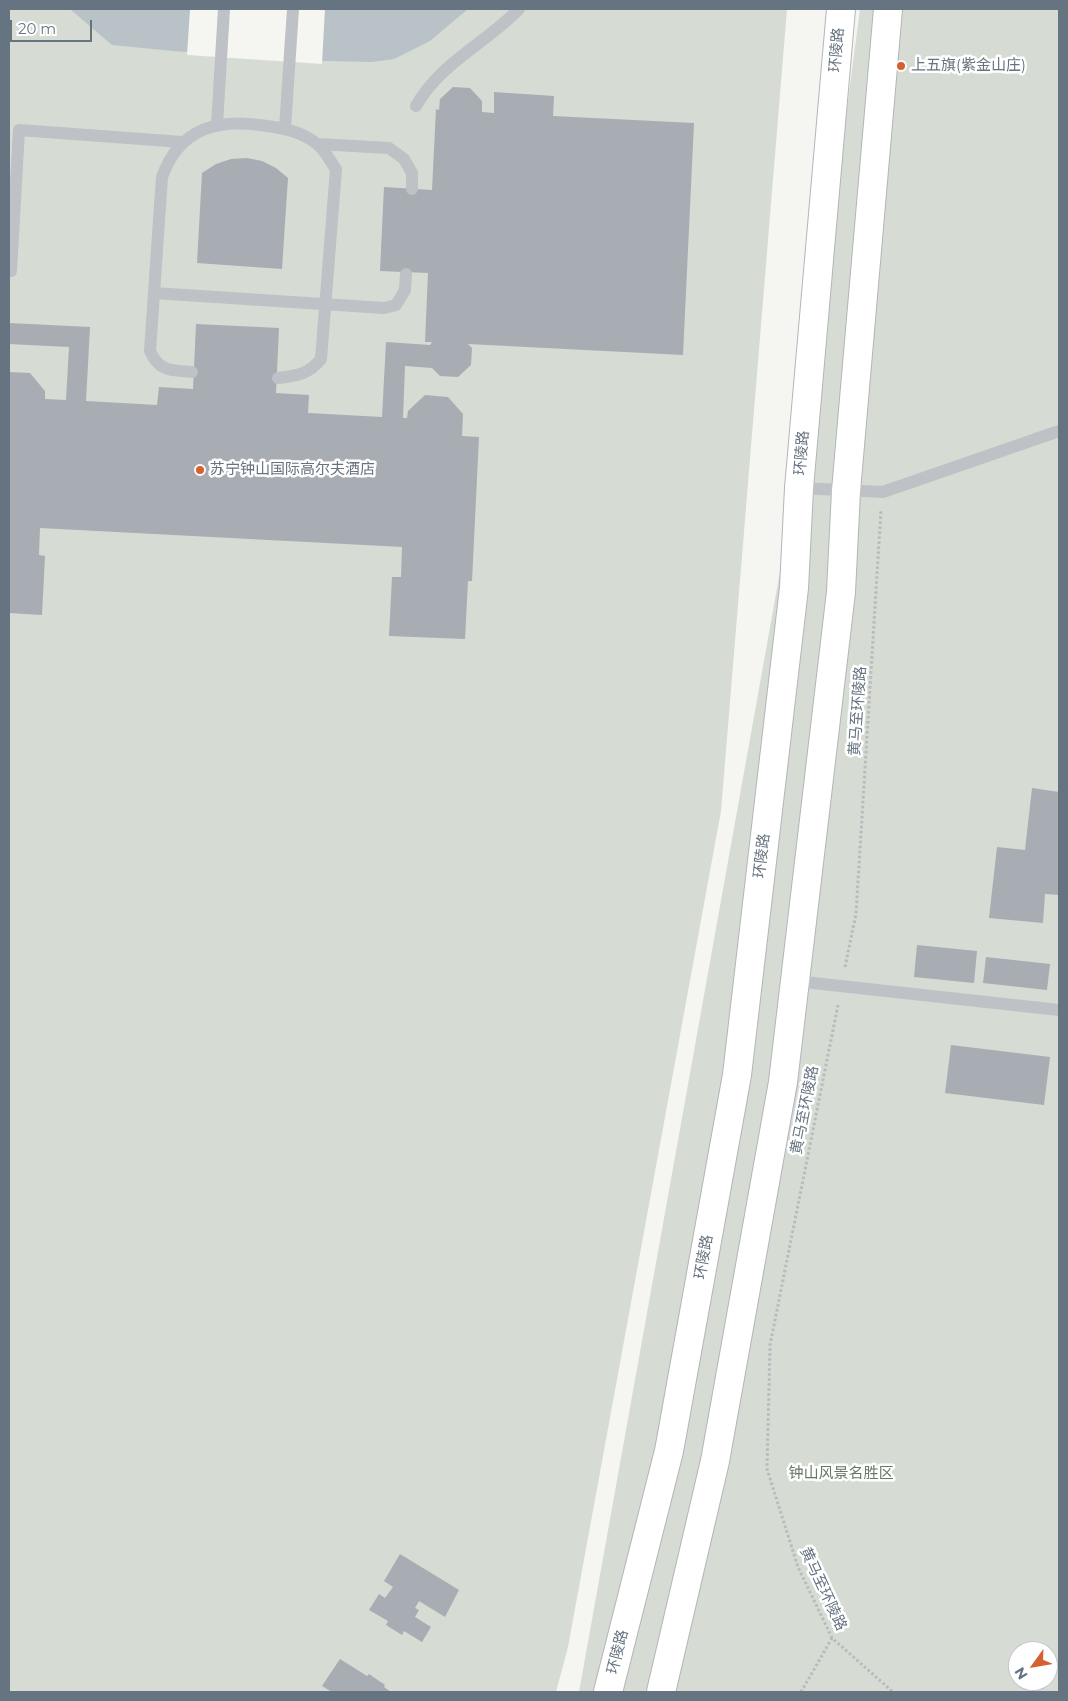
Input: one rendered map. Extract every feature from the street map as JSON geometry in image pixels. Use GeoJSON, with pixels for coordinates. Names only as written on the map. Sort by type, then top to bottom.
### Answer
{"type":"FeatureCollection","features":[{"type":"Feature","properties":{"kind":"main road","name":"环陵路"},"geometry":{"type":"LineString","coordinates":[[608,1692],[669,1451],[737,1075],[794,588],[799,488],[841,9]]}},
{"type":"Feature","properties":{"kind":"main road"},"geometry":{"type":"LineString","coordinates":[[661,1692],[715,1461],[784,1082],[841,592],[846,491],[888,9]]}},
{"type":"Feature","properties":{"kind":"lane"},"geometry":{"type":"LineString","coordinates":[[217,124],[224,9]]}},
{"type":"Feature","properties":{"kind":"lane"},"geometry":{"type":"LineString","coordinates":[[285,128],[293,9]]}},
{"type":"Feature","properties":{"kind":"lane"},"geometry":{"type":"LineString","coordinates":[[416,106],[425,90],[445,69],[505,23],[519,9]]}},
{"type":"Feature","properties":{"kind":"lane"},"geometry":{"type":"LineString","coordinates":[[192,372],[166,369],[155,362],[150,351],[162,177],[168,159],[182,142],[217,124],[250,123],[285,128],[318,144],[389,148],[404,159],[412,173],[412,189]]}},
{"type":"Feature","properties":{"kind":"lane"},"geometry":{"type":"LineString","coordinates":[[11,271],[19,130],[182,142]]}},
{"type":"Feature","properties":{"kind":"lane"},"geometry":{"type":"LineString","coordinates":[[278,378],[300,376],[313,369],[322,359],[336,169],[318,144]]}},
{"type":"Feature","properties":{"kind":"lane"},"geometry":{"type":"LineString","coordinates":[[154,293],[326,306],[384,308],[396,305],[405,290],[406,274]]}},
{"type":"Feature","properties":{"kind":"lane"},"geometry":{"type":"LineString","coordinates":[[799,488],[882,492],[1059,432]]}},
{"type":"Feature","properties":{"kind":"lane"},"geometry":{"type":"LineString","coordinates":[[795,981],[1059,1010]]}},
{"type":"Feature","properties":{"kind":"path","name":"黄马至环陵路"},"geometry":{"type":"LineString","coordinates":[[882,492],[856,914],[770,1345],[767,1469],[798,1567],[832,1638],[893,1692]]}},
{"type":"Feature","properties":{"kind":"path"},"geometry":{"type":"LineString","coordinates":[[801,1692],[832,1638]]}},
{"type":"Feature","properties":{"kind":"green space"},"geometry":{"type":"Polygon","coordinates":[[[9,9],[787,9],[721,811],[568,1647],[556,1692],[9,1692],[9,9]]]}},
{"type":"Feature","properties":{"kind":"green space","name":"钟山风景名胜区"},"geometry":{"type":"Polygon","coordinates":[[[860,9],[1059,9],[1059,1692],[579,1692],[804,438],[860,9]]]}},
{"type":"Feature","properties":{"kind":"shaded area"},"geometry":{"type":"Polygon","coordinates":[[[70,9],[468,9],[430,41],[394,59],[372,62],[173,51],[112,45],[70,9]]]}},
{"type":"Feature","properties":{"kind":"pier"},"geometry":{"type":"Polygon","coordinates":[[[190,9],[325,9],[322,64],[187,55],[190,9]]]}},
{"type":"Feature","properties":{"kind":"building"},"geometry":{"type":"Polygon","coordinates":[[[453,87],[470,88],[482,101],[482,112],[494,113],[494,92],[554,96],[553,116],[694,123],[683,355],[468,344],[472,348],[471,365],[458,377],[440,376],[432,368],[405,366],[403,418],[407,418],[408,411],[425,395],[448,397],[463,414],[462,436],[479,437],[472,581],[468,581],[465,639],[389,636],[392,577],[401,577],[402,547],[40,528],[39,555],[45,556],[42,615],[9,613],[9,372],[30,373],[45,391],[45,399],[66,400],[69,347],[9,344],[9,323],[90,327],[86,401],[157,405],[159,387],[193,389],[196,324],[279,328],[276,393],[309,395],[308,413],[382,417],[386,342],[430,345],[432,342],[425,342],[428,273],[380,271],[384,187],[432,190],[436,109],[439,110],[440,99],[453,87]]]}},
{"type":"Feature","properties":{"kind":"building"},"geometry":{"type":"Polygon","coordinates":[[[247,158],[262,161],[276,168],[288,178],[282,269],[197,263],[202,173],[216,164],[231,159],[247,158]]]}},
{"type":"Feature","properties":{"kind":"building"},"geometry":{"type":"Polygon","coordinates":[[[1032,788],[1059,792],[1059,895],[1045,894],[1043,923],[989,918],[997,847],[1025,850],[1032,788]]]}},
{"type":"Feature","properties":{"kind":"building"},"geometry":{"type":"Polygon","coordinates":[[[917,945],[977,951],[974,983],[914,977],[917,945]]]}},
{"type":"Feature","properties":{"kind":"building"},"geometry":{"type":"Polygon","coordinates":[[[986,957],[1050,964],[1047,990],[983,983],[986,957]]]}},
{"type":"Feature","properties":{"kind":"building"},"geometry":{"type":"Polygon","coordinates":[[[951,1045],[1050,1057],[1044,1105],[945,1093],[951,1045]]]}},
{"type":"Feature","properties":{"kind":"building"},"geometry":{"type":"Polygon","coordinates":[[[400,1554],[459,1590],[445,1617],[419,1601],[415,1608],[419,1610],[415,1617],[431,1627],[422,1642],[404,1631],[402,1635],[386,1625],[388,1621],[369,1610],[379,1594],[385,1598],[393,1587],[384,1581],[400,1554]]]}},
{"type":"Feature","properties":{"kind":"building"},"geometry":{"type":"Polygon","coordinates":[[[340,1659],[367,1676],[369,1674],[385,1685],[384,1687],[391,1692],[332,1692],[322,1686],[340,1659]]]}},
{"type":"Feature","properties":{"kind":"place","name":"上五旗(紫金山庄)"},"geometry":{"type":"Point","coordinates":[901,66]}},
{"type":"Feature","properties":{"kind":"place","name":"苏宁钟山国际高尔夫酒店"},"geometry":{"type":"Point","coordinates":[200,470]}}]}
